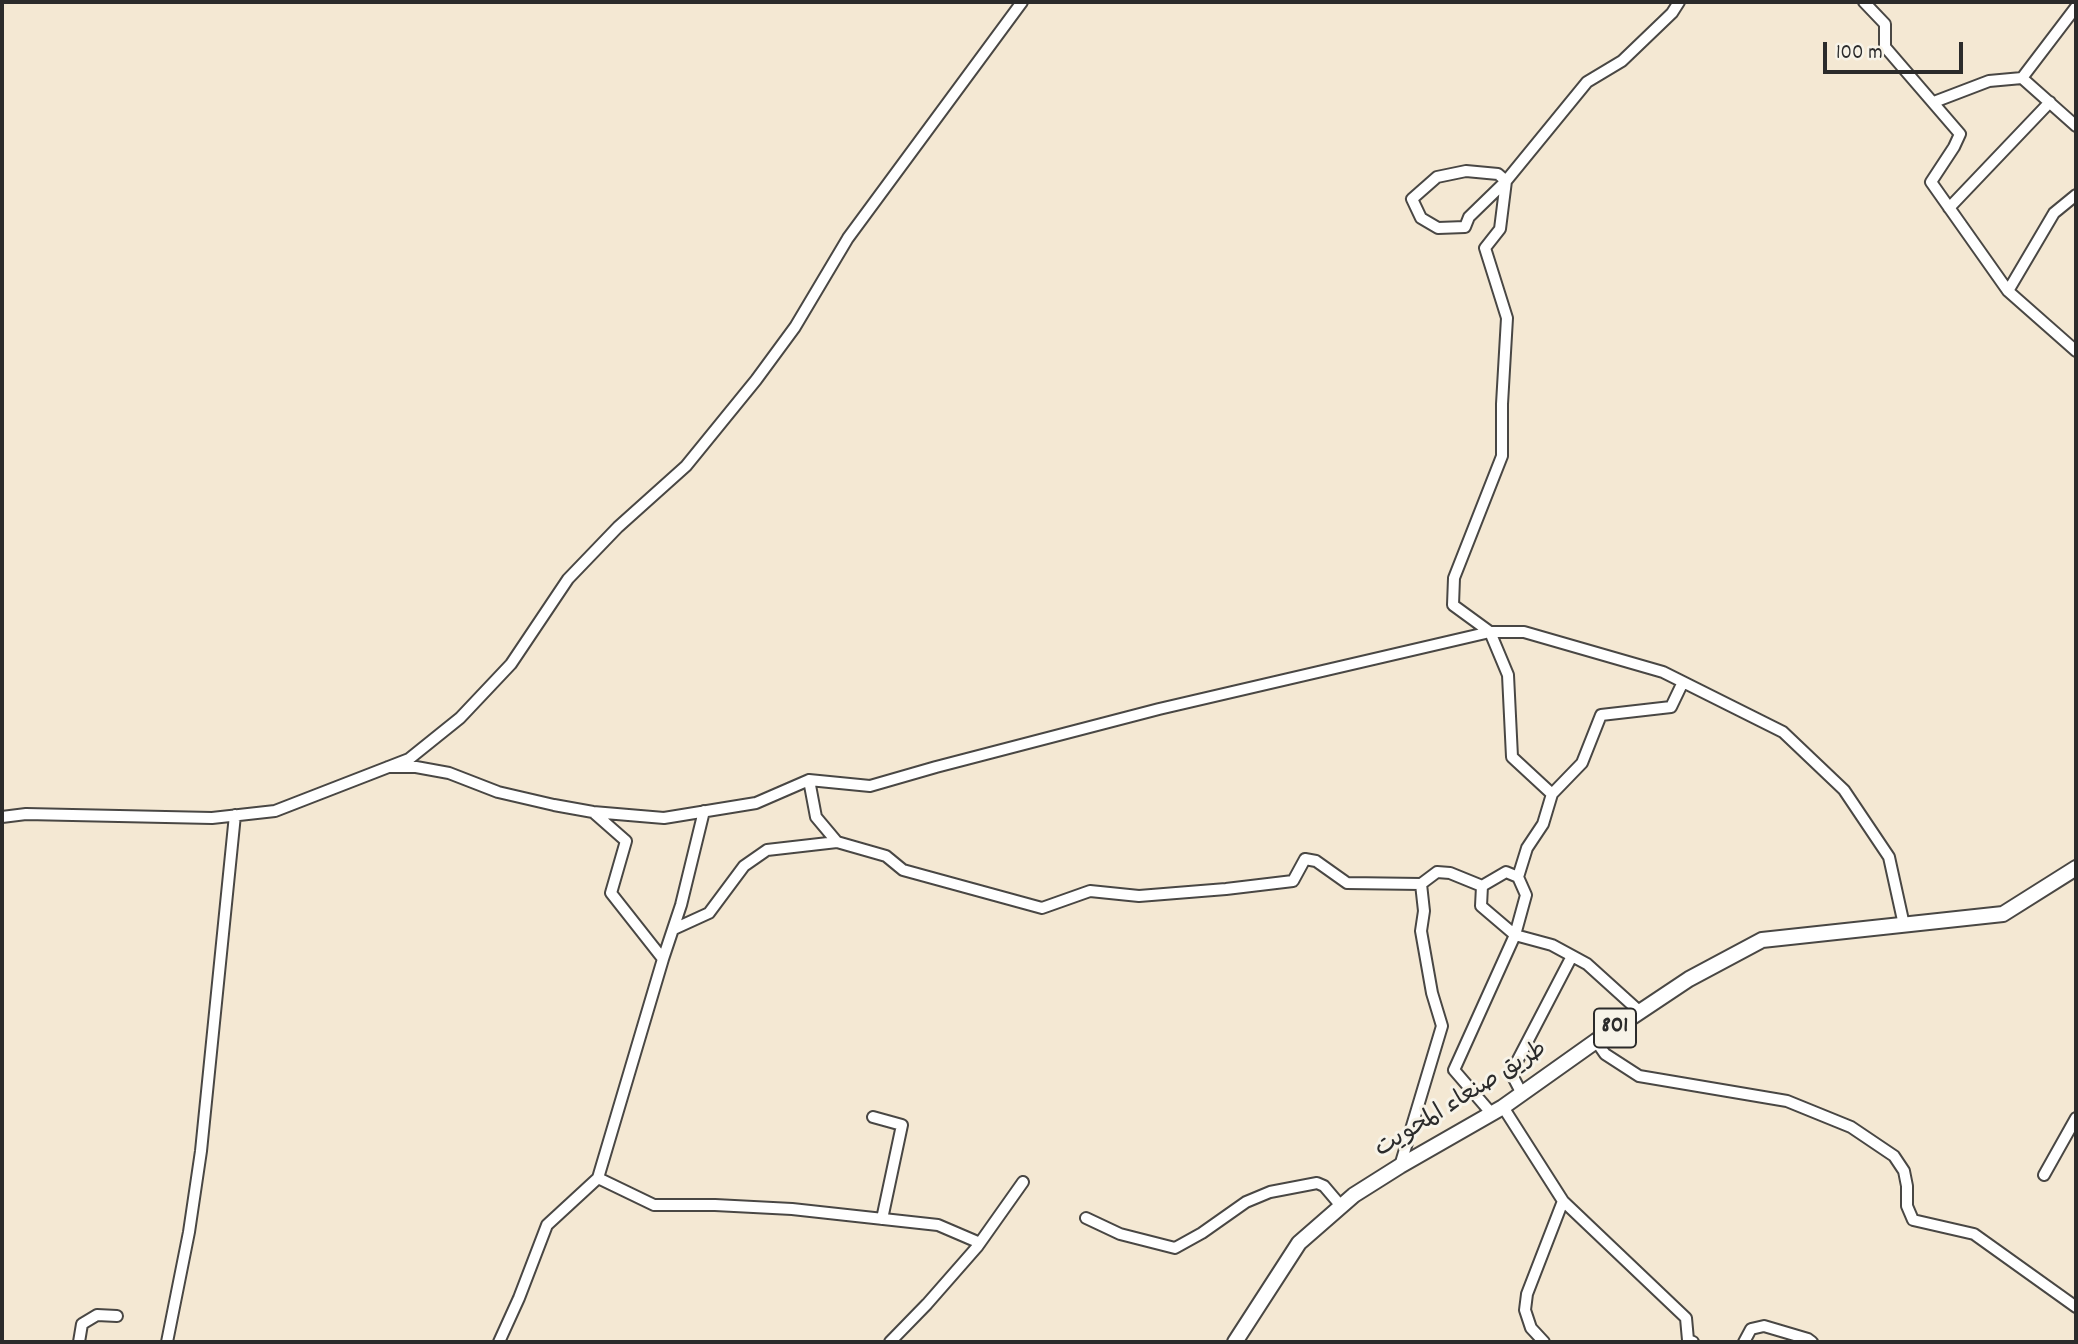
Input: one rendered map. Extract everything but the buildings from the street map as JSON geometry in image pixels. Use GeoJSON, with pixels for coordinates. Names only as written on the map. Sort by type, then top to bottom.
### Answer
{"type":"FeatureCollection","features":[{"type":"Feature","properties":{"kind":"main road","name":"طريق صنعاء المحويت"},"geometry":{"type":"LineString","coordinates":[[1235,1342],[1299,1243],[1354,1195],[1498,1111],[1639,1011],[1689,979],[1762,940],[2003,914],[2076,868]]}},
{"type":"Feature","properties":{"kind":"street"},"geometry":{"type":"LineString","coordinates":[[2,817],[26,814],[212,818],[275,811],[409,759],[460,718],[511,664],[568,579],[618,527],[686,466],[756,380],[795,327],[848,238],[1022,2]]}},
{"type":"Feature","properties":{"kind":"street"},"geometry":{"type":"LineString","coordinates":[[1506,181],[1498,174],[1466,171],[1437,177],[1412,199],[1421,218],[1438,228],[1465,227],[1469,217],[1506,181],[1587,82],[1622,61],[1672,13],[1679,2]]}},
{"type":"Feature","properties":{"kind":"street"},"geometry":{"type":"LineString","coordinates":[[1864,2],[1885,24],[1885,47],[1960,134],[1931,182],[2008,291],[2076,351]]}},
{"type":"Feature","properties":{"kind":"street"},"geometry":{"type":"LineString","coordinates":[[2022,78],[2076,7]]}},
{"type":"Feature","properties":{"kind":"street"},"geometry":{"type":"LineString","coordinates":[[1934,102],[1989,81],[2022,78],[2076,125]]}},
{"type":"Feature","properties":{"kind":"street"},"geometry":{"type":"LineString","coordinates":[[1949,208],[2050,102]]}},
{"type":"Feature","properties":{"kind":"street"},"geometry":{"type":"LineString","coordinates":[[1506,181],[1500,229],[1485,248],[1507,318],[1502,456],[1454,578],[1453,605],[1490,632],[1508,675],[1512,757],[1552,794]]}},
{"type":"Feature","properties":{"kind":"street"},"geometry":{"type":"LineString","coordinates":[[2008,291],[2054,213],[2076,195]]}},
{"type":"Feature","properties":{"kind":"street"},"geometry":{"type":"LineString","coordinates":[[388,767],[416,767],[449,773],[498,792],[554,805],[593,812],[664,818],[755,803],[809,780],[870,786],[1159,709],[1490,632],[1524,632],[1663,672],[1783,732],[1844,790],[1889,857],[1903,925]]}},
{"type":"Feature","properties":{"kind":"street"},"geometry":{"type":"LineString","coordinates":[[1683,681],[1671,707],[1601,715],[1581,763],[1552,794],[1542,824],[1527,848],[1518,877],[1526,895],[1515,935],[1454,1070],[1498,1111],[1563,1201],[1686,1318],[1689,1341]]}},
{"type":"Feature","properties":{"kind":"street"},"geometry":{"type":"LineString","coordinates":[[809,780],[816,817],[837,842]]}},
{"type":"Feature","properties":{"kind":"street"},"geometry":{"type":"LineString","coordinates":[[499,1342],[547,1225],[598,1178],[674,929],[704,811]]}},
{"type":"Feature","properties":{"kind":"street"},"geometry":{"type":"LineString","coordinates":[[593,812],[626,841],[611,893],[663,959]]}},
{"type":"Feature","properties":{"kind":"street"},"geometry":{"type":"LineString","coordinates":[[167,1342],[189,1232],[201,1150],[235,815]]}},
{"type":"Feature","properties":{"kind":"street"},"geometry":{"type":"LineString","coordinates":[[674,929],[709,914],[744,866],[767,850],[837,842],[886,856],[903,870],[1042,908],[1090,891],[1139,896],[1293,881],[1305,859],[1316,861],[1347,883],[1421,884],[1437,873],[1450,873],[1482,886]]}},
{"type":"Feature","properties":{"kind":"street"},"geometry":{"type":"LineString","coordinates":[[1482,886],[1506,872],[1518,877]]}},
{"type":"Feature","properties":{"kind":"street"},"geometry":{"type":"LineString","coordinates":[[1400,1166],[1442,1026],[1432,993],[1421,931],[1424,911],[1421,884]]}},
{"type":"Feature","properties":{"kind":"street"},"geometry":{"type":"LineString","coordinates":[[1482,886],[1481,906],[1515,935],[1552,944],[1587,964],[1639,1011]]}},
{"type":"Feature","properties":{"kind":"street"},"geometry":{"type":"LineString","coordinates":[[1522,1094],[1511,1073],[1572,956]]}},
{"type":"Feature","properties":{"kind":"street"},"geometry":{"type":"LineString","coordinates":[[1596,1041],[1605,1054],[1639,1076],[1787,1101],[1851,1127],[1894,1156],[1904,1171],[1907,1206],[1913,1220],[1974,1234],[2076,1307]]}},
{"type":"Feature","properties":{"kind":"street"},"geometry":{"type":"LineString","coordinates":[[873,1117],[902,1125],[882,1219]]}},
{"type":"Feature","properties":{"kind":"street"},"geometry":{"type":"LineString","coordinates":[[2044,1175],[2076,1118]]}},
{"type":"Feature","properties":{"kind":"street"},"geometry":{"type":"LineString","coordinates":[[598,1178],[654,1205],[792,1209],[938,1225],[980,1243]]}},
{"type":"Feature","properties":{"kind":"street"},"geometry":{"type":"LineString","coordinates":[[890,1342],[980,1243],[1023,1182]]}},
{"type":"Feature","properties":{"kind":"street"},"geometry":{"type":"LineString","coordinates":[[1086,1219],[1120,1234],[1175,1248],[1246,1202],[1270,1192],[1318,1183],[1342,1206]]}},
{"type":"Feature","properties":{"kind":"street"},"geometry":{"type":"LineString","coordinates":[[1544,1342],[1531,1328],[1525,1310],[1527,1294],[1563,1201]]}},
{"type":"Feature","properties":{"kind":"street"},"geometry":{"type":"LineString","coordinates":[[79,1342],[82,1324],[97,1315],[117,1316]]}},
{"type":"Feature","properties":{"kind":"street"},"geometry":{"type":"LineString","coordinates":[[1744,1342],[1751,1329],[1764,1326],[1812,1342]]}}]}
